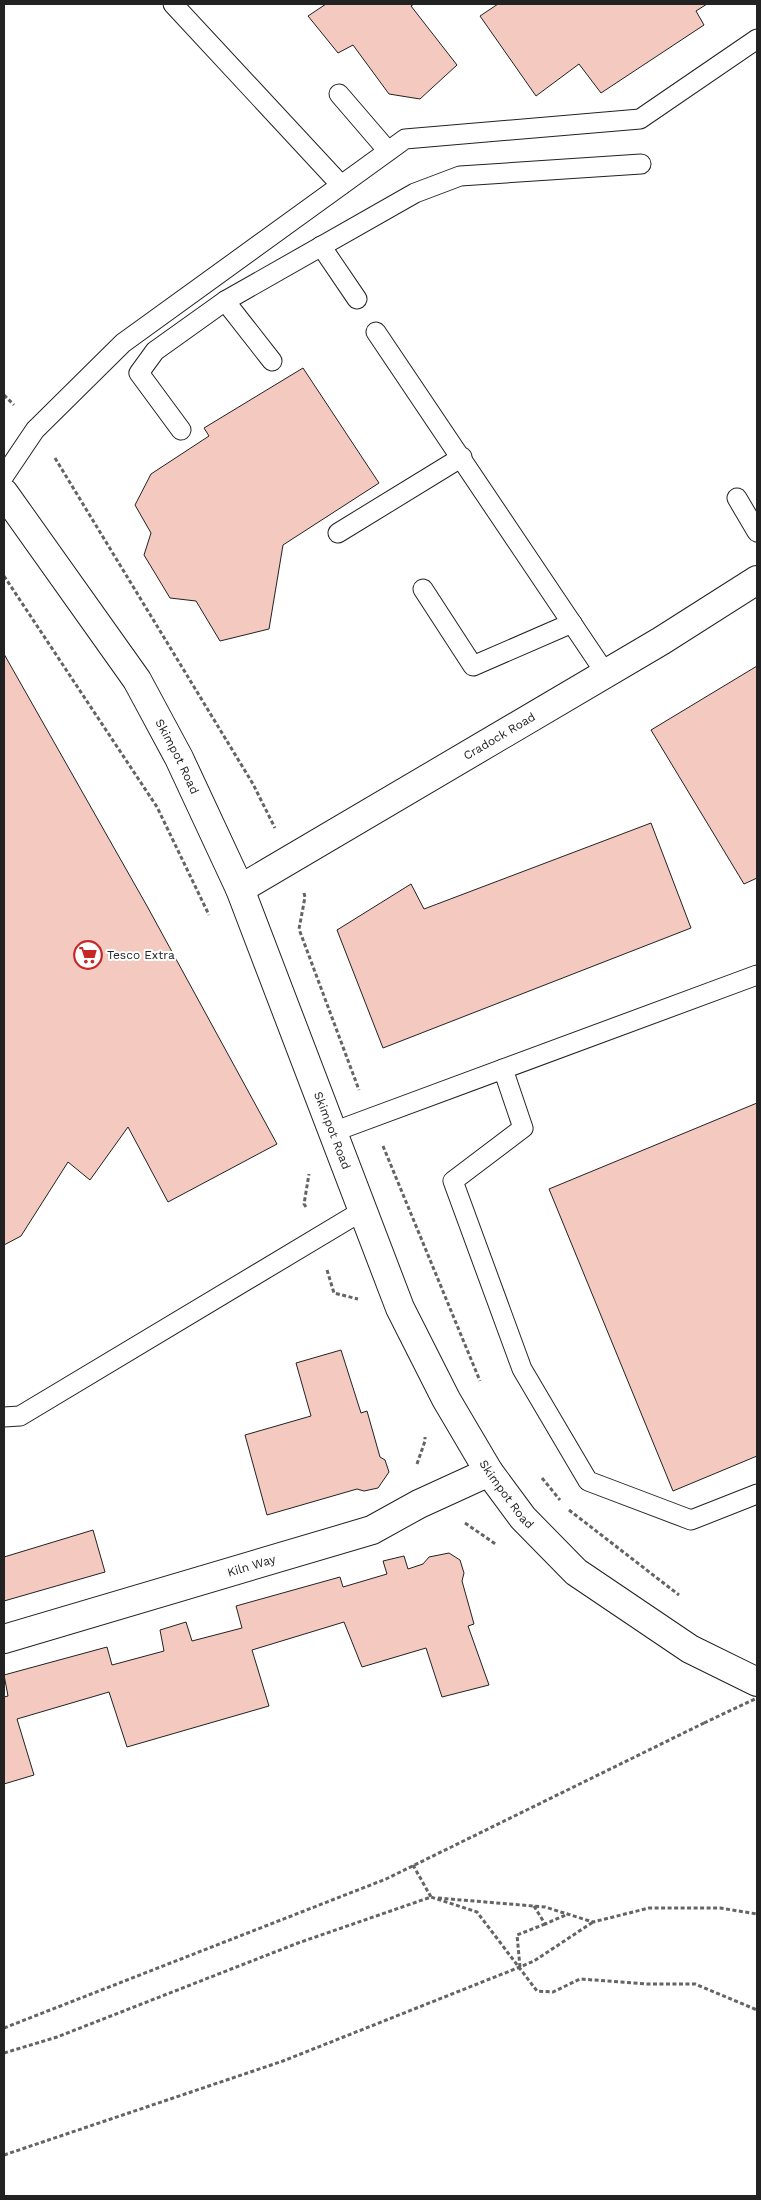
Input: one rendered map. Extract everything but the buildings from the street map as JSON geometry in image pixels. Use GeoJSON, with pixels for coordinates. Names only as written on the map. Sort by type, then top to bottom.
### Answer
{"type":"FeatureCollection","features":[{"type":"Feature","properties":{"kind":"main road","name":"Skimpot Road"},"geometry":{"type":"LineString","coordinates":[[4,493],[137,680],[179,758],[240,889],[400,1308],[446,1399],[488,1472],[523,1518],[576,1572],[690,1649],[757,1682]]}},
{"type":"Feature","properties":{"kind":"main road","name":"Cradock Road"},"geometry":{"type":"LineString","coordinates":[[240,889],[606,674],[757,580]]}},
{"type":"Feature","properties":{"kind":"main road","name":"Kiln Way"},"geometry":{"type":"LineString","coordinates":[[4,1639],[372,1530],[419,1504],[488,1472]]}},
{"type":"Feature","properties":{"kind":"lane"},"geometry":{"type":"LineString","coordinates":[[173,4],[341,185]]}},
{"type":"Feature","properties":{"kind":"lane"},"geometry":{"type":"LineString","coordinates":[[4,476],[35,430],[123,343],[405,139],[640,119],[757,39]]}},
{"type":"Feature","properties":{"kind":"lane"},"geometry":{"type":"LineString","coordinates":[[339,94],[388,151]]}},
{"type":"Feature","properties":{"kind":"lane"},"geometry":{"type":"LineString","coordinates":[[181,430],[139,373],[155,350],[225,301],[414,193],[460,176],[641,164]]}},
{"type":"Feature","properties":{"kind":"lane"},"geometry":{"type":"LineString","coordinates":[[321,246],[357,299]]}},
{"type":"Feature","properties":{"kind":"lane"},"geometry":{"type":"LineString","coordinates":[[225,301],[272,361]]}},
{"type":"Feature","properties":{"kind":"lane"},"geometry":{"type":"LineString","coordinates":[[376,332],[606,674]]}},
{"type":"Feature","properties":{"kind":"lane"},"geometry":{"type":"LineString","coordinates":[[338,533],[462,458]]}},
{"type":"Feature","properties":{"kind":"lane"},"geometry":{"type":"LineString","coordinates":[[737,498],[757,532]]}},
{"type":"Feature","properties":{"kind":"lane"},"geometry":{"type":"LineString","coordinates":[[424,589],[473,666],[572,623]]}},
{"type":"Feature","properties":{"kind":"lane"},"geometry":{"type":"LineString","coordinates":[[333,1132],[757,975]]}},
{"type":"Feature","properties":{"kind":"lane"},"geometry":{"type":"LineString","coordinates":[[503,1069],[523,1128],[453,1181],[522,1369],[588,1481],[691,1520],[757,1494]]}},
{"type":"Feature","properties":{"kind":"lane"},"geometry":{"type":"LineString","coordinates":[[4,1417],[20,1416],[362,1211]]}},
{"type":"Feature","properties":{"kind":"path"},"geometry":{"type":"LineString","coordinates":[[4,395],[18,409]]}},
{"type":"Feature","properties":{"kind":"path"},"geometry":{"type":"LineString","coordinates":[[54,456],[266,808]]}},
{"type":"Feature","properties":{"kind":"path"},"geometry":{"type":"LineString","coordinates":[[4,576],[157,807],[213,923]]}},
{"type":"Feature","properties":{"kind":"path"},"geometry":{"type":"LineString","coordinates":[[305,897],[299,929],[353,1075]]}},
{"type":"Feature","properties":{"kind":"path"},"geometry":{"type":"LineString","coordinates":[[304,1204],[310,1166]]}},
{"type":"Feature","properties":{"kind":"path"},"geometry":{"type":"LineString","coordinates":[[401,1188],[483,1389]]}},
{"type":"Feature","properties":{"kind":"path"},"geometry":{"type":"LineString","coordinates":[[541,1478],[566,1508],[680,1596]]}},
{"type":"Feature","properties":{"kind":"path"},"geometry":{"type":"LineString","coordinates":[[461,1520],[499,1547]]}},
{"type":"Feature","properties":{"kind":"path"},"geometry":{"type":"LineString","coordinates":[[4,2028],[386,1879],[757,1698]]}},
{"type":"Feature","properties":{"kind":"path"},"geometry":{"type":"LineString","coordinates":[[413,1866],[431,1897],[477,1912],[537,1991],[553,1992],[580,1980],[648,1984],[695,1984],[757,2010]]}},
{"type":"Feature","properties":{"kind":"path"},"geometry":{"type":"LineString","coordinates":[[4,2053],[57,2037],[298,1943],[431,1897],[533,1905],[593,1922]]}},
{"type":"Feature","properties":{"kind":"path"},"geometry":{"type":"LineString","coordinates":[[533,1905],[545,1924]]}},
{"type":"Feature","properties":{"kind":"path"},"geometry":{"type":"LineString","coordinates":[[4,2155],[283,2061],[534,1961],[593,1922],[649,1908],[720,1908],[757,1914]]}},
{"type":"Feature","properties":{"kind":"path"},"geometry":{"type":"LineString","coordinates":[[520,1967],[517,1935],[568,1914]]}},
{"type":"Feature","properties":{"kind":"place","name":"Tesco Extra"},"geometry":{"type":"Point","coordinates":[88,955]}}]}
